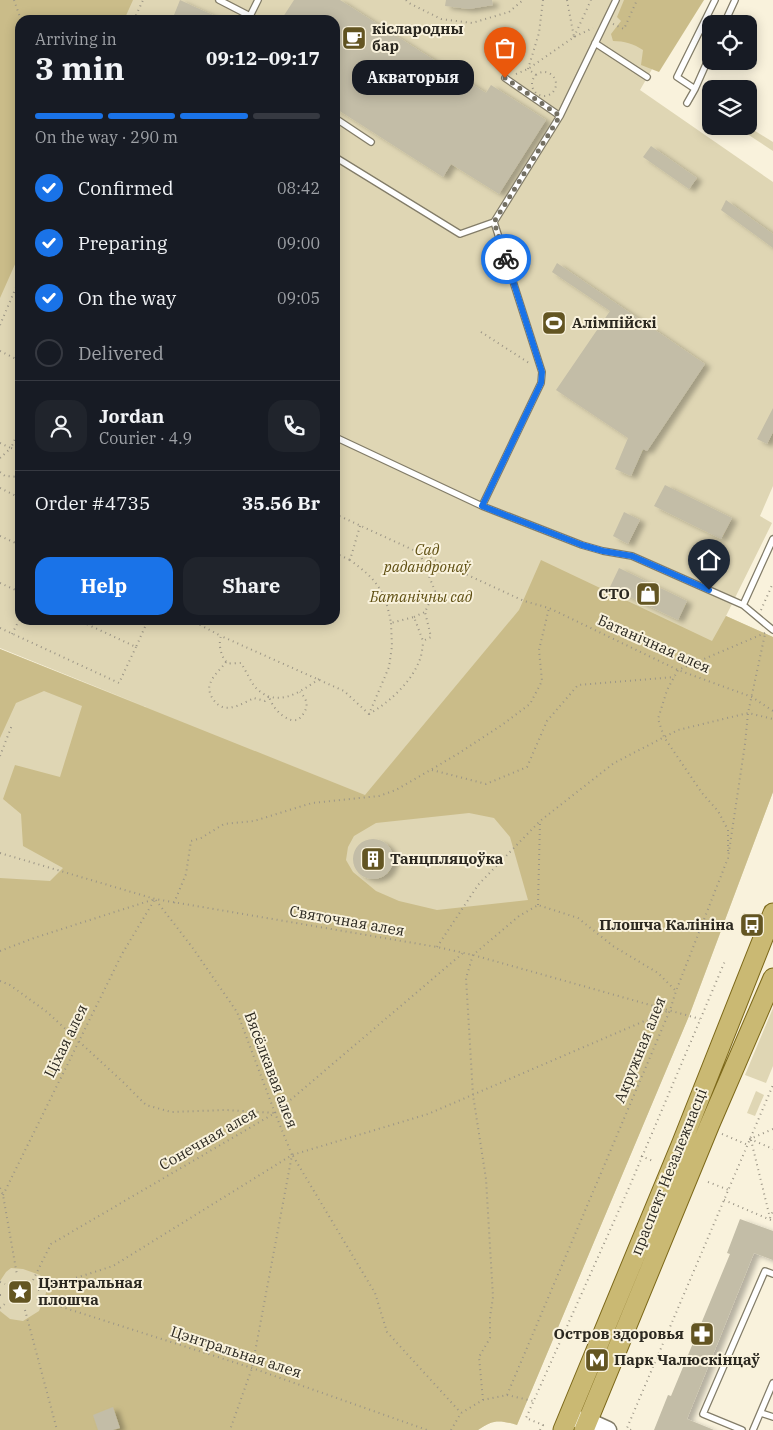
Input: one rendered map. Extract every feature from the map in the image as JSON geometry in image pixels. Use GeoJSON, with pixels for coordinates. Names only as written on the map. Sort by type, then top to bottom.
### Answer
{"type":"FeatureCollection","features":[{"type":"Feature","properties":{"kind":"main road","name":"праспект Незалежнасці"},"geometry":{"type":"LineString","coordinates":[[566,1424],[681,1145],[773,913]]}},
{"type":"Feature","properties":{"kind":"main road","name":"праспект Незалежнасці"},"geometry":{"type":"LineString","coordinates":[[586,1426],[710,1124],[773,978]]}},
{"type":"Feature","properties":{"kind":"main road"},"geometry":{"type":"LineString","coordinates":[[566,1424],[608,1430]]}},
{"type":"Feature","properties":{"kind":"lane"},"geometry":{"type":"LineString","coordinates":[[219,0],[244,15]]}},
{"type":"Feature","properties":{"kind":"lane"},"geometry":{"type":"LineString","coordinates":[[250,15],[258,0]]}},
{"type":"Feature","properties":{"kind":"lane"},"geometry":{"type":"LineString","coordinates":[[340,160],[460,234],[494,222],[560,116],[616,0]]}},
{"type":"Feature","properties":{"kind":"lane"},"geometry":{"type":"LineString","coordinates":[[695,89],[677,77],[715,0]]}},
{"type":"Feature","properties":{"kind":"lane"},"geometry":{"type":"LineString","coordinates":[[728,15],[734,0]]}},
{"type":"Feature","properties":{"kind":"lane"},"geometry":{"type":"LineString","coordinates":[[595,43],[647,77]]}},
{"type":"Feature","properties":{"kind":"lane"},"geometry":{"type":"LineString","coordinates":[[687,103],[703,70]]}},
{"type":"Feature","properties":{"kind":"lane"},"geometry":{"type":"LineString","coordinates":[[505,78],[560,116]]}},
{"type":"Feature","properties":{"kind":"lane"},"geometry":{"type":"LineString","coordinates":[[340,121],[371,142]]}},
{"type":"Feature","properties":{"kind":"lane"},"geometry":{"type":"LineString","coordinates":[[482,506],[541,383],[542,372],[494,222]]}},
{"type":"Feature","properties":{"kind":"lane"},"geometry":{"type":"LineString","coordinates":[[340,439],[482,506],[582,545],[632,556],[743,605],[773,630]]}},
{"type":"Feature","properties":{"kind":"lane"},"geometry":{"type":"LineString","coordinates":[[743,605],[773,539]]}},
{"type":"Feature","properties":{"kind":"lane"},"geometry":{"type":"LineString","coordinates":[[742,1430],[703,1414],[765,1270],[773,1274]]}},
{"type":"Feature","properties":{"kind":"lane"},"geometry":{"type":"LineString","coordinates":[[753,1430],[773,1383]]}},
{"type":"Feature","properties":{"kind":"lane"},"geometry":{"type":"LineString","coordinates":[[761,1412],[773,1417]]}},
{"type":"Feature","properties":{"kind":"path"},"geometry":{"type":"LineString","coordinates":[[14,0],[19,15]]}},
{"type":"Feature","properties":{"kind":"path"},"geometry":{"type":"LineString","coordinates":[[136,15],[143,0]]}},
{"type":"Feature","properties":{"kind":"path"},"geometry":{"type":"LineString","coordinates":[[406,0],[441,19],[472,23],[509,12],[523,0]]}},
{"type":"Feature","properties":{"kind":"path"},"geometry":{"type":"LineString","coordinates":[[528,69],[539,33],[543,0]]}},
{"type":"Feature","properties":{"kind":"path"},"geometry":{"type":"LineString","coordinates":[[567,0],[574,37]]}},
{"type":"Feature","properties":{"kind":"path"},"geometry":{"type":"LineString","coordinates":[[574,37],[591,0]]}},
{"type":"Feature","properties":{"kind":"path"},"geometry":{"type":"LineString","coordinates":[[505,78],[528,69],[574,37],[606,21],[624,29],[637,0]]}},
{"type":"Feature","properties":{"kind":"path"},"geometry":{"type":"LineString","coordinates":[[528,69],[536,75]]}},
{"type":"Feature","properties":{"kind":"path"},"geometry":{"type":"LineString","coordinates":[[542,72],[549,73],[554,78],[556,84],[554,91],[542,96],[536,93],[532,87],[532,81],[536,75],[542,72]]}},
{"type":"Feature","properties":{"kind":"path"},"geometry":{"type":"LineString","coordinates":[[0,325],[15,290]]}},
{"type":"Feature","properties":{"kind":"path"},"geometry":{"type":"LineString","coordinates":[[481,332],[542,372]]}},
{"type":"Feature","properties":{"kind":"path"},"geometry":{"type":"LineString","coordinates":[[0,351],[15,358]]}},
{"type":"Feature","properties":{"kind":"path"},"geometry":{"type":"LineString","coordinates":[[0,458],[11,448],[15,439]]}},
{"type":"Feature","properties":{"kind":"path"},"geometry":{"type":"LineString","coordinates":[[0,443],[15,449]]}},
{"type":"Feature","properties":{"kind":"path"},"geometry":{"type":"LineString","coordinates":[[0,472],[5,476],[15,477]]}},
{"type":"Feature","properties":{"kind":"path"},"geometry":{"type":"LineString","coordinates":[[0,488],[15,496]]}},
{"type":"Feature","properties":{"kind":"path","name":"Батанічная алея"},"geometry":{"type":"LineString","coordinates":[[340,516],[524,601],[549,608],[678,670],[752,697],[773,711]]}},
{"type":"Feature","properties":{"kind":"path"},"geometry":{"type":"LineString","coordinates":[[350,560],[360,526]]}},
{"type":"Feature","properties":{"kind":"path"},"geometry":{"type":"LineString","coordinates":[[0,536],[15,543]]}},
{"type":"Feature","properties":{"kind":"path"},"geometry":{"type":"LineString","coordinates":[[420,554],[435,591],[425,612],[431,637],[423,640]]}},
{"type":"Feature","properties":{"kind":"path"},"geometry":{"type":"LineString","coordinates":[[340,555],[350,560],[370,575],[387,602],[391,623],[392,646],[389,667],[368,714]]}},
{"type":"Feature","properties":{"kind":"path"},"geometry":{"type":"LineString","coordinates":[[0,582],[15,590]]}},
{"type":"Feature","properties":{"kind":"path"},"geometry":{"type":"LineString","coordinates":[[760,612],[773,583]]}},
{"type":"Feature","properties":{"kind":"path"},"geometry":{"type":"LineString","coordinates":[[174,903],[186,874],[192,841],[201,838],[224,824],[254,821],[312,803],[379,796],[396,790],[432,770],[502,725],[530,704],[542,681],[539,650],[549,608]]}},
{"type":"Feature","properties":{"kind":"path"},"geometry":{"type":"LineString","coordinates":[[391,623],[425,612]]}},
{"type":"Feature","properties":{"kind":"path"},"geometry":{"type":"LineString","coordinates":[[368,714],[382,706],[412,674],[421,657],[423,640],[414,617]]}},
{"type":"Feature","properties":{"kind":"path"},"geometry":{"type":"LineString","coordinates":[[12,634],[16,625]]}},
{"type":"Feature","properties":{"kind":"path"},"geometry":{"type":"LineString","coordinates":[[89,625],[136,647]]}},
{"type":"Feature","properties":{"kind":"path"},"geometry":{"type":"LineString","coordinates":[[0,628],[119,683],[146,625]]}},
{"type":"Feature","properties":{"kind":"path"},"geometry":{"type":"LineString","coordinates":[[200,625],[344,691],[368,714]]}},
{"type":"Feature","properties":{"kind":"path","name":"Акружная алея"},"geometry":{"type":"LineString","coordinates":[[507,1395],[670,1010],[728,858],[748,713],[765,633],[678,670]]}},
{"type":"Feature","properties":{"kind":"path"},"geometry":{"type":"LineString","coordinates":[[221,636],[221,651],[226,662]]}},
{"type":"Feature","properties":{"kind":"path"},"geometry":{"type":"LineString","coordinates":[[226,662],[240,663],[254,685],[264,695],[281,699],[300,692],[319,679]]}},
{"type":"Feature","properties":{"kind":"path"},"geometry":{"type":"LineString","coordinates":[[226,662],[214,676],[209,686],[211,697],[217,705],[227,709],[240,706],[254,698],[265,701],[269,696]]}},
{"type":"Feature","properties":{"kind":"path"},"geometry":{"type":"LineString","coordinates":[[678,670],[667,690],[658,719],[664,737],[702,793],[718,811],[728,830],[728,858]]}},
{"type":"Feature","properties":{"kind":"path"},"geometry":{"type":"LineString","coordinates":[[432,770],[486,784],[527,767],[547,721],[578,685],[675,677]]}},
{"type":"Feature","properties":{"kind":"path"},"geometry":{"type":"LineString","coordinates":[[269,696],[271,704],[279,712],[289,720],[298,720],[304,714],[307,705],[306,698],[300,692]]}},
{"type":"Feature","properties":{"kind":"path"},"geometry":{"type":"LineString","coordinates":[[437,947],[478,885],[540,821],[614,763],[678,730],[748,713],[773,719]]}},
{"type":"Feature","properties":{"kind":"path"},"geometry":{"type":"LineString","coordinates":[[0,756],[12,725]]}},
{"type":"Feature","properties":{"kind":"path"},"geometry":{"type":"LineString","coordinates":[[538,904],[540,821]]}},
{"type":"Feature","properties":{"kind":"path","name":"Святочная алея"},"geometry":{"type":"LineString","coordinates":[[0,853],[155,900],[437,947],[473,955],[700,1019]]}},
{"type":"Feature","properties":{"kind":"path"},"geometry":{"type":"LineString","coordinates":[[0,951],[34,938],[155,900]]}},
{"type":"Feature","properties":{"kind":"path","name":"Ціхая алея"},"geometry":{"type":"LineString","coordinates":[[3,1195],[122,954],[155,900]]}},
{"type":"Feature","properties":{"kind":"path","name":"Вясёлкавая алея"},"geometry":{"type":"LineString","coordinates":[[155,900],[192,947],[237,1012],[292,1155],[375,1293],[388,1332],[461,1413]]}},
{"type":"Feature","properties":{"kind":"path"},"geometry":{"type":"LineString","coordinates":[[483,1400],[479,1358],[490,1338],[490,1317],[494,1297],[486,1179],[473,1095],[466,978],[473,955],[519,916],[538,904]]}},
{"type":"Feature","properties":{"kind":"path"},"geometry":{"type":"LineString","coordinates":[[538,904],[578,918],[613,946],[658,974],[676,991]]}},
{"type":"Feature","properties":{"kind":"path"},"geometry":{"type":"LineString","coordinates":[[742,921],[752,926]]}},
{"type":"Feature","properties":{"kind":"path","name":"Сонечная алея"},"geometry":{"type":"LineString","coordinates":[[33,1280],[51,1244],[275,1113],[463,953]]}},
{"type":"Feature","properties":{"kind":"path"},"geometry":{"type":"LineString","coordinates":[[540,1430],[543,1425],[526,1418],[725,961]]}},
{"type":"Feature","properties":{"kind":"path"},"geometry":{"type":"LineString","coordinates":[[0,980],[47,1012],[146,1105],[171,1112],[226,1110],[275,1113]]}},
{"type":"Feature","properties":{"kind":"path"},"geometry":{"type":"LineString","coordinates":[[38,1290],[113,1266],[292,1155],[428,1114],[670,1010]]}},
{"type":"Feature","properties":{"kind":"path"},"geometry":{"type":"LineString","coordinates":[[631,1430],[627,1428],[750,1139],[772,1092],[773,1085]]}},
{"type":"Feature","properties":{"kind":"path"},"geometry":{"type":"LineString","coordinates":[[750,1139],[773,1129]]}},
{"type":"Feature","properties":{"kind":"path"},"geometry":{"type":"LineString","coordinates":[[726,1136],[748,1145]]}},
{"type":"Feature","properties":{"kind":"path"},"geometry":{"type":"LineString","coordinates":[[750,1139],[773,1148]]}},
{"type":"Feature","properties":{"kind":"path"},"geometry":{"type":"LineString","coordinates":[[750,1139],[770,1218]]}},
{"type":"Feature","properties":{"kind":"path"},"geometry":{"type":"LineString","coordinates":[[230,1430],[252,1368],[292,1155]]}},
{"type":"Feature","properties":{"kind":"path"},"geometry":{"type":"LineString","coordinates":[[641,1156],[654,1161]]}},
{"type":"Feature","properties":{"kind":"path"},"geometry":{"type":"LineString","coordinates":[[708,1182],[729,1190]]}},
{"type":"Feature","properties":{"kind":"path"},"geometry":{"type":"LineString","coordinates":[[0,1188],[3,1195],[17,1275]]}},
{"type":"Feature","properties":{"kind":"path"},"geometry":{"type":"LineString","coordinates":[[724,1200],[770,1218],[773,1221]]}},
{"type":"Feature","properties":{"kind":"path"},"geometry":{"type":"LineString","coordinates":[[770,1218],[773,1211]]}},
{"type":"Feature","properties":{"kind":"path"},"geometry":{"type":"LineString","coordinates":[[0,1282],[5,1284]]}},
{"type":"Feature","properties":{"kind":"path","name":"Цэнтральная алея"},"geometry":{"type":"LineString","coordinates":[[37,1299],[252,1368],[427,1430]]}},
{"type":"Feature","properties":{"kind":"path"},"geometry":{"type":"LineString","coordinates":[[0,1308],[6,1303]]}},
{"type":"Feature","properties":{"kind":"path"},"geometry":{"type":"LineString","coordinates":[[25,1310],[56,1430]]}},
{"type":"Feature","properties":{"kind":"path"},"geometry":{"type":"LineString","coordinates":[[451,1430],[461,1413],[483,1400],[507,1395],[533,1401]]}},
{"type":"Feature","properties":{"kind":"green space"},"geometry":{"type":"Polygon","coordinates":[[[0,0],[692,0],[640,90],[702,133],[702,135],[705,135],[773,182],[773,486],[760,516],[772,523],[726,616],[773,637],[773,792],[689,1016],[517,1425],[506,1422],[492,1422],[478,1430],[0,1430],[0,649],[146,707],[0,648],[0,0]]]}},
{"type":"Feature","properties":{"kind":"green space"},"geometry":{"type":"Polygon","coordinates":[[[757,132],[773,142],[773,151],[749,135],[757,135],[757,132]]]}},
{"type":"Feature","properties":{"kind":"green space"},"geometry":{"type":"Polygon","coordinates":[[[773,1008],[773,1066],[766,1083],[745,1075],[773,1008]]]}},
{"type":"Feature","properties":{"kind":"green space"},"geometry":{"type":"Polygon","coordinates":[[[756,1091],[764,1095],[755,1116],[747,1113],[756,1091]]]}},
{"type":"Feature","properties":{"kind":"shaded area"},"geometry":{"type":"Polygon","coordinates":[[[0,0],[133,0],[126,15],[15,15],[15,264],[0,298],[0,0]]]}},
{"type":"Feature","properties":{"kind":"shaded area"},"geometry":{"type":"Polygon","coordinates":[[[624,0],[704,0],[659,72],[641,65],[643,50],[629,43],[613,41],[611,34],[621,21],[617,17],[624,0]]]}},
{"type":"Feature","properties":{"kind":"shaded area"},"geometry":{"type":"Polygon","coordinates":[[[541,560],[712,641],[726,616],[773,637],[773,792],[689,1016],[517,1425],[506,1422],[492,1422],[478,1430],[0,1430],[0,1311],[10,1319],[23,1321],[39,1311],[47,1286],[40,1275],[23,1269],[11,1268],[0,1281],[0,878],[50,881],[63,868],[23,846],[21,814],[3,799],[15,765],[60,777],[82,706],[44,691],[16,703],[0,738],[0,649],[365,795],[519,610],[541,560]],[[469,813],[376,823],[354,836],[348,847],[346,860],[353,872],[376,891],[399,901],[437,910],[528,900],[510,837],[494,818],[469,813]]]}},
{"type":"Feature","properties":{"kind":"building"},"geometry":{"type":"Polygon","coordinates":[[[180,0],[213,15],[174,15],[180,0]]]}},
{"type":"Feature","properties":{"kind":"building"},"geometry":{"type":"Polygon","coordinates":[[[294,0],[340,0],[486,93],[491,85],[546,120],[499,194],[451,164],[443,177],[340,111],[340,15],[284,15],[294,0]]]}},
{"type":"Feature","properties":{"kind":"building"},"geometry":{"type":"Polygon","coordinates":[[[446,0],[492,0],[493,5],[469,9],[445,6],[446,0]]]}},
{"type":"Feature","properties":{"kind":"building"},"geometry":{"type":"Polygon","coordinates":[[[651,146],[697,178],[689,189],[643,157],[651,146]]]}},
{"type":"Feature","properties":{"kind":"building"},"geometry":{"type":"Polygon","coordinates":[[[726,200],[773,234],[773,248],[721,210],[726,200]]]}},
{"type":"Feature","properties":{"kind":"building"},"geometry":{"type":"Polygon","coordinates":[[[557,263],[705,364],[647,451],[643,449],[631,476],[615,469],[628,438],[556,390],[610,311],[552,272],[557,263]]]}},
{"type":"Feature","properties":{"kind":"building"},"geometry":{"type":"Polygon","coordinates":[[[773,408],[773,432],[767,444],[757,439],[773,408]]]}},
{"type":"Feature","properties":{"kind":"building"},"geometry":{"type":"Polygon","coordinates":[[[665,485],[732,518],[721,539],[654,506],[665,485]]]}},
{"type":"Feature","properties":{"kind":"building"},"geometry":{"type":"Polygon","coordinates":[[[624,512],[640,520],[628,544],[613,536],[624,512]]]}},
{"type":"Feature","properties":{"kind":"building","name":"СТО"},"geometry":{"type":"Polygon","coordinates":[[[619,568],[687,601],[678,620],[610,587],[619,568]]]}},
{"type":"Feature","properties":{"kind":"building","name":"Танцпляцоўка"},"geometry":{"type":"Polygon","coordinates":[[[377,839],[384,842],[390,848],[393,859],[392,867],[384,876],[377,879],[369,879],[362,876],[354,867],[353,855],[356,848],[365,840],[377,839]]]}},
{"type":"Feature","properties":{"kind":"building"},"geometry":{"type":"Polygon","coordinates":[[[740,1219],[773,1231],[773,1260],[754,1253],[687,1419],[714,1430],[654,1430],[668,1395],[671,1396],[730,1254],[727,1253],[740,1219]]]}},
{"type":"Feature","properties":{"kind":"building"},"geometry":{"type":"Polygon","coordinates":[[[113,1407],[120,1428],[98,1430],[93,1415],[113,1407]]]}},
{"type":"Feature","properties":{"kind":"way so far"},"geometry":{"type":"LineString","coordinates":[[505,78],[560,116],[494,222],[506,259]]}},
{"type":"Feature","properties":{"kind":"place","name":"кіслародны бар"},"geometry":{"type":"Point","coordinates":[354,38]}},
{"type":"Feature","properties":{"kind":"place","name":"Акваторыя"},"geometry":{"type":"Point","coordinates":[505,78]}},
{"type":"Feature","properties":{"kind":"place","name":"Алімпійскі"},"geometry":{"type":"Point","coordinates":[554,323]}},
{"type":"Feature","properties":{"kind":"place","name":"СТО"},"geometry":{"type":"Point","coordinates":[648,594]}},
{"type":"Feature","properties":{"kind":"place","name":"Танцпляцоўка"},"geometry":{"type":"Point","coordinates":[373,859]}},
{"type":"Feature","properties":{"kind":"place","name":"Плошча Калініна"},"geometry":{"type":"Point","coordinates":[752,925]}},
{"type":"Feature","properties":{"kind":"place","name":"Цэнтральная плошча"},"geometry":{"type":"Point","coordinates":[20,1292]}},
{"type":"Feature","properties":{"kind":"place","name":"Остров здоровья"},"geometry":{"type":"Point","coordinates":[702,1334]}},
{"type":"Feature","properties":{"kind":"place","name":"Парк Чалюскінцаў"},"geometry":{"type":"Point","coordinates":[597,1360]}},
{"type":"Feature","properties":{"kind":"route"},"geometry":{"type":"LineString","coordinates":[[506,259],[542,372],[541,383],[482,506],[582,545],[632,556],[709,590]]}},
{"type":"Feature","properties":{"kind":"park label","name":"Сад радандронаў"},"geometry":{"type":"Point","coordinates":[427,558]}},
{"type":"Feature","properties":{"kind":"park label","name":"Батанічны сад"},"geometry":{"type":"Point","coordinates":[421,597]}}]}
